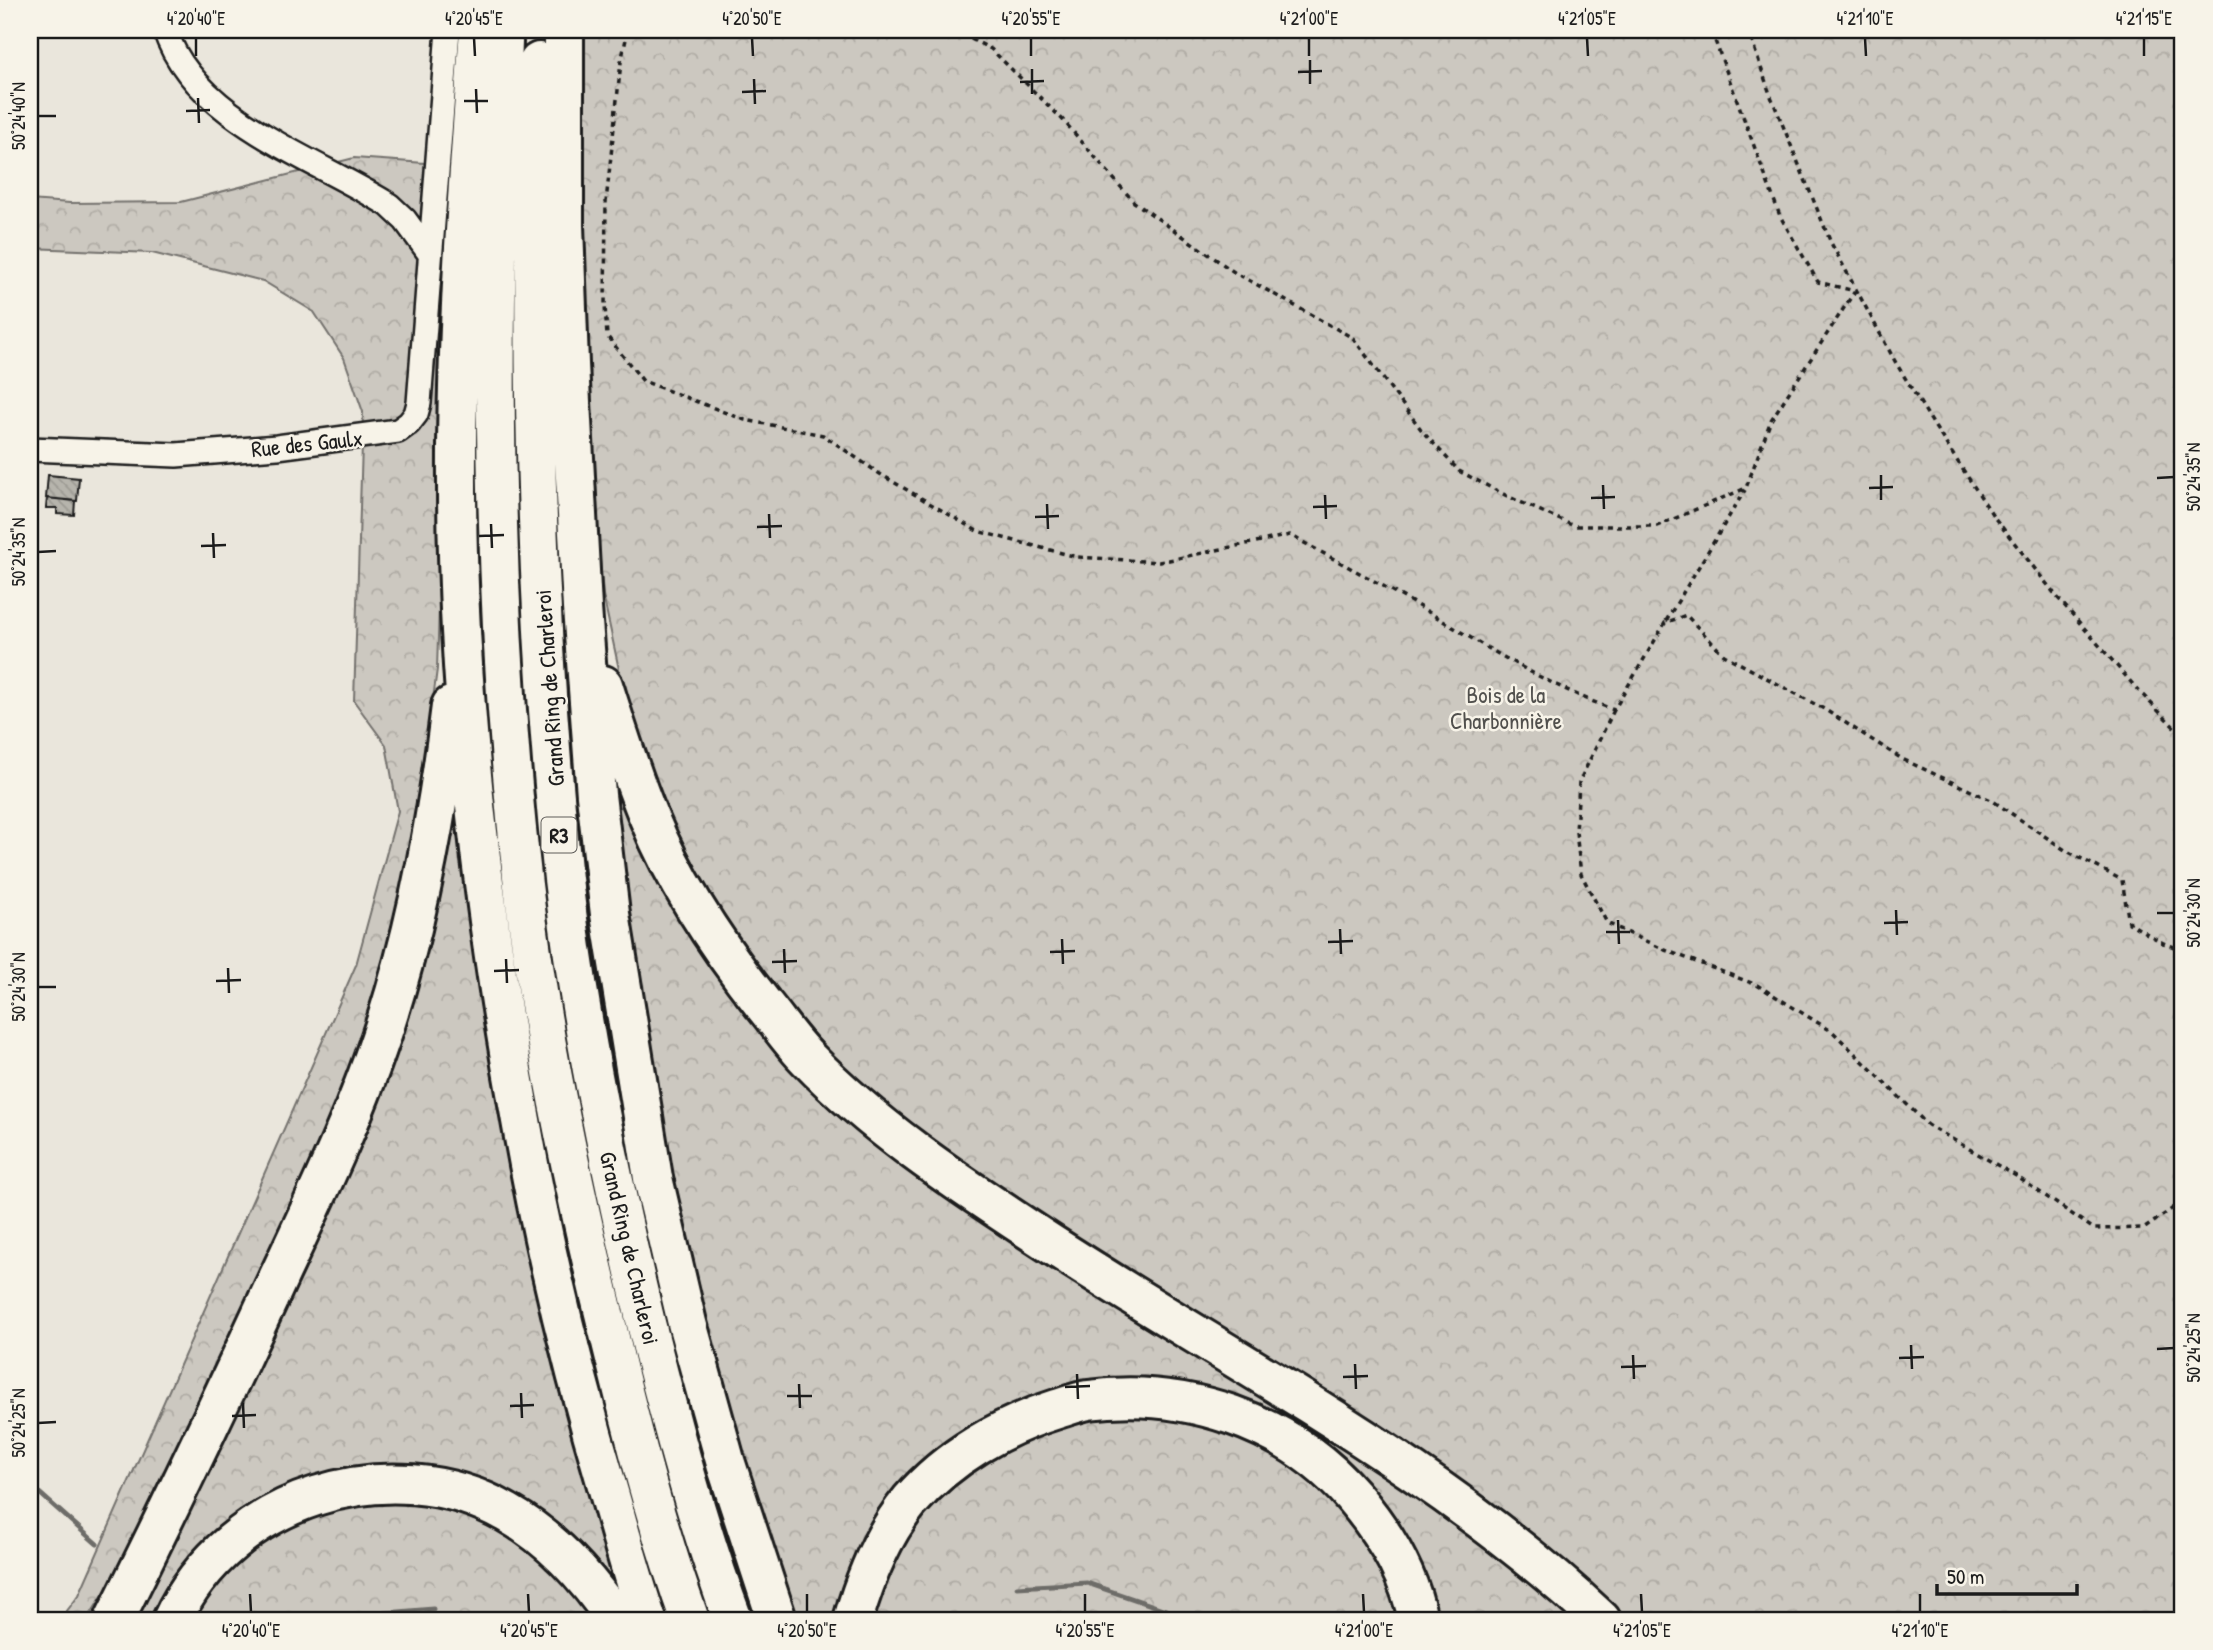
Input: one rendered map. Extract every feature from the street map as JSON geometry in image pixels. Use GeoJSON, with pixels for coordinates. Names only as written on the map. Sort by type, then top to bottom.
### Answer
{"type":"FeatureCollection","features":[{"type":"Feature","properties":{"kind":"highway"},"geometry":{"type":"LineString","coordinates":[[479,30],[458,365],[457,482],[459,610],[486,910],[536,1204],[559,1309],[587,1419],[647,1620]]}},
{"type":"Feature","properties":{"kind":"highway","name":"Grand Ring de Charleroi"},"geometry":{"type":"LineString","coordinates":[[504,30],[498,158],[495,341],[498,524],[508,707],[523,886],[552,1072],[587,1246],[631,1422],[690,1620]]}},
{"type":"Feature","properties":{"kind":"highway","name":"Grand Ring de Charleroi"},"geometry":{"type":"LineString","coordinates":[[540,30],[535,339],[538,521],[548,703],[564,881],[590,1060],[626,1239],[667,1407],[733,1620]]}},
{"type":"Feature","properties":{"kind":"highway"},"geometry":{"type":"LineString","coordinates":[[564,30],[564,239],[582,608],[596,795],[610,914],[653,1178],[687,1323],[722,1451],[777,1620]]}},
{"type":"Feature","properties":{"kind":"highway"},"geometry":{"type":"LineString","coordinates":[[582,608],[613,718],[649,819],[672,865],[725,955],[806,1057],[869,1116],[934,1167],[1070,1257],[1408,1466],[1565,1586],[1601,1620]]}},
{"type":"Feature","properties":{"kind":"highway"},"geometry":{"type":"LineString","coordinates":[[114,1620],[220,1404],[331,1165],[386,1022],[426,867],[443,769],[459,610]]}},
{"type":"Feature","properties":{"kind":"highway"},"geometry":{"type":"LineString","coordinates":[[853,1620],[863,1585],[882,1544],[911,1501],[951,1463],[990,1437],[1030,1418],[1086,1401],[1143,1397],[1192,1404],[1248,1421],[1294,1444],[1338,1479],[1374,1521],[1400,1565],[1416,1607],[1418,1620]]}},
{"type":"Feature","properties":{"kind":"highway"},"geometry":{"type":"LineString","coordinates":[[172,1620],[199,1577],[217,1556],[260,1522],[311,1497],[339,1488],[389,1483],[409,1483],[444,1489],[505,1512],[560,1551],[586,1578],[616,1620]]}},
{"type":"Feature","properties":{"kind":"street"},"geometry":{"type":"LineString","coordinates":[[165,30],[180,64],[227,109],[265,138],[389,205],[405,219],[430,254]]}},
{"type":"Feature","properties":{"kind":"street","name":"Rue des Gaulx"},"geometry":{"type":"LineString","coordinates":[[30,449],[176,456],[290,446],[398,431],[416,414],[448,30]]}},
{"type":"Feature","properties":{"kind":"path"},"geometry":{"type":"LineString","coordinates":[[628,30],[621,62],[606,202],[605,306],[607,336],[643,382],[745,420],[823,435],[880,474],[976,531],[1077,557],[1159,562],[1290,535],[1567,692],[1614,710]]}},
{"type":"Feature","properties":{"kind":"path"},"geometry":{"type":"LineString","coordinates":[[953,30],[990,49],[1062,119],[1134,202],[1234,272],[1353,338],[1423,432],[1459,471],[1574,526],[1657,526],[1746,488]]}},
{"type":"Feature","properties":{"kind":"path"},"geometry":{"type":"LineString","coordinates":[[1711,30],[1780,216],[1818,282],[1855,291]]}},
{"type":"Feature","properties":{"kind":"path"},"geometry":{"type":"LineString","coordinates":[[1748,30],[1770,94],[1831,243],[1896,363],[1994,517],[2110,659],[2183,736]]}},
{"type":"Feature","properties":{"kind":"path"},"geometry":{"type":"LineString","coordinates":[[1855,291],[1771,420],[1746,488],[1614,710],[1578,782],[1576,832],[1581,874],[1607,923],[1665,950],[1757,985],[1833,1032],[1928,1125],[2016,1176],[2094,1229],[2145,1228],[2183,1201]]}},
{"type":"Feature","properties":{"kind":"path"},"geometry":{"type":"LineString","coordinates":[[1665,623],[1686,615],[1724,655],[1824,709],[1902,760],[1993,801],[2065,850],[2122,880],[2129,923],[2163,943],[2183,950]]}},
{"type":"Feature","properties":{"kind":"green space","name":"Bois de la Charbonnière"},"geometry":{"type":"Polygon","coordinates":[[[585,30],[2183,30],[2183,1620],[1625,1620],[1579,1575],[1421,1453],[1036,1213],[910,1125],[842,1066],[765,979],[706,887],[658,794],[623,688],[603,595],[592,465],[582,269],[585,30]]]}},
{"type":"Feature","properties":{"kind":"green space"},"geometry":{"type":"Polygon","coordinates":[[[354,158],[453,165],[437,669],[415,838],[389,952],[366,1027],[330,1121],[121,1566],[87,1620],[60,1620],[79,1595],[356,965],[398,811],[386,745],[354,701],[363,412],[344,358],[314,312],[263,281],[152,253],[30,248],[30,200],[70,203],[181,202],[354,158]]]}},
{"type":"Feature","properties":{"kind":"green space"},"geometry":{"type":"Polygon","coordinates":[[[607,736],[771,1028],[1392,1466],[1585,1620],[1429,1620],[1407,1553],[1212,1395],[976,1431],[843,1620],[795,1620],[738,1441],[708,1329],[656,1096],[634,961],[607,736]]]}},
{"type":"Feature","properties":{"kind":"green space"},"geometry":{"type":"Polygon","coordinates":[[[458,799],[495,1084],[516,1197],[553,1345],[630,1620],[557,1534],[331,1480],[161,1620],[127,1620],[149,1578],[458,799]]]}},
{"type":"Feature","properties":{"kind":"green space"},"geometry":{"type":"Polygon","coordinates":[[[1111,1414],[1165,1416],[1256,1442],[1300,1469],[1346,1513],[1374,1555],[1393,1593],[1401,1620],[872,1620],[889,1567],[917,1522],[946,1488],[974,1465],[1062,1423],[1111,1414]]]}},
{"type":"Feature","properties":{"kind":"green space"},"geometry":{"type":"Polygon","coordinates":[[[401,1500],[447,1507],[495,1525],[553,1567],[595,1620],[192,1620],[222,1575],[263,1540],[333,1507],[401,1500]]]}},
{"type":"Feature","properties":{"kind":"building"},"geometry":{"type":"Polygon","coordinates":[[[30,464],[35,465],[34,475],[30,475],[30,464]]]}},
{"type":"Feature","properties":{"kind":"building"},"geometry":{"type":"Polygon","coordinates":[[[48,475],[79,478],[77,501],[46,498],[48,475]]]}},
{"type":"Feature","properties":{"kind":"building"},"geometry":{"type":"Polygon","coordinates":[[[47,498],[75,501],[74,515],[57,514],[57,508],[46,508],[47,498]]]}},
{"type":"Feature","properties":{"kind":"waterway"},"geometry":{"type":"LineString","coordinates":[[30,1489],[36,1490],[97,1544]]}},
{"type":"Feature","properties":{"kind":"waterway"},"geometry":{"type":"LineString","coordinates":[[1017,1587],[1087,1583],[1195,1620]]}},
{"type":"Feature","properties":{"kind":"waterway"},"geometry":{"type":"LineString","coordinates":[[330,1618],[433,1609]]}}]}
